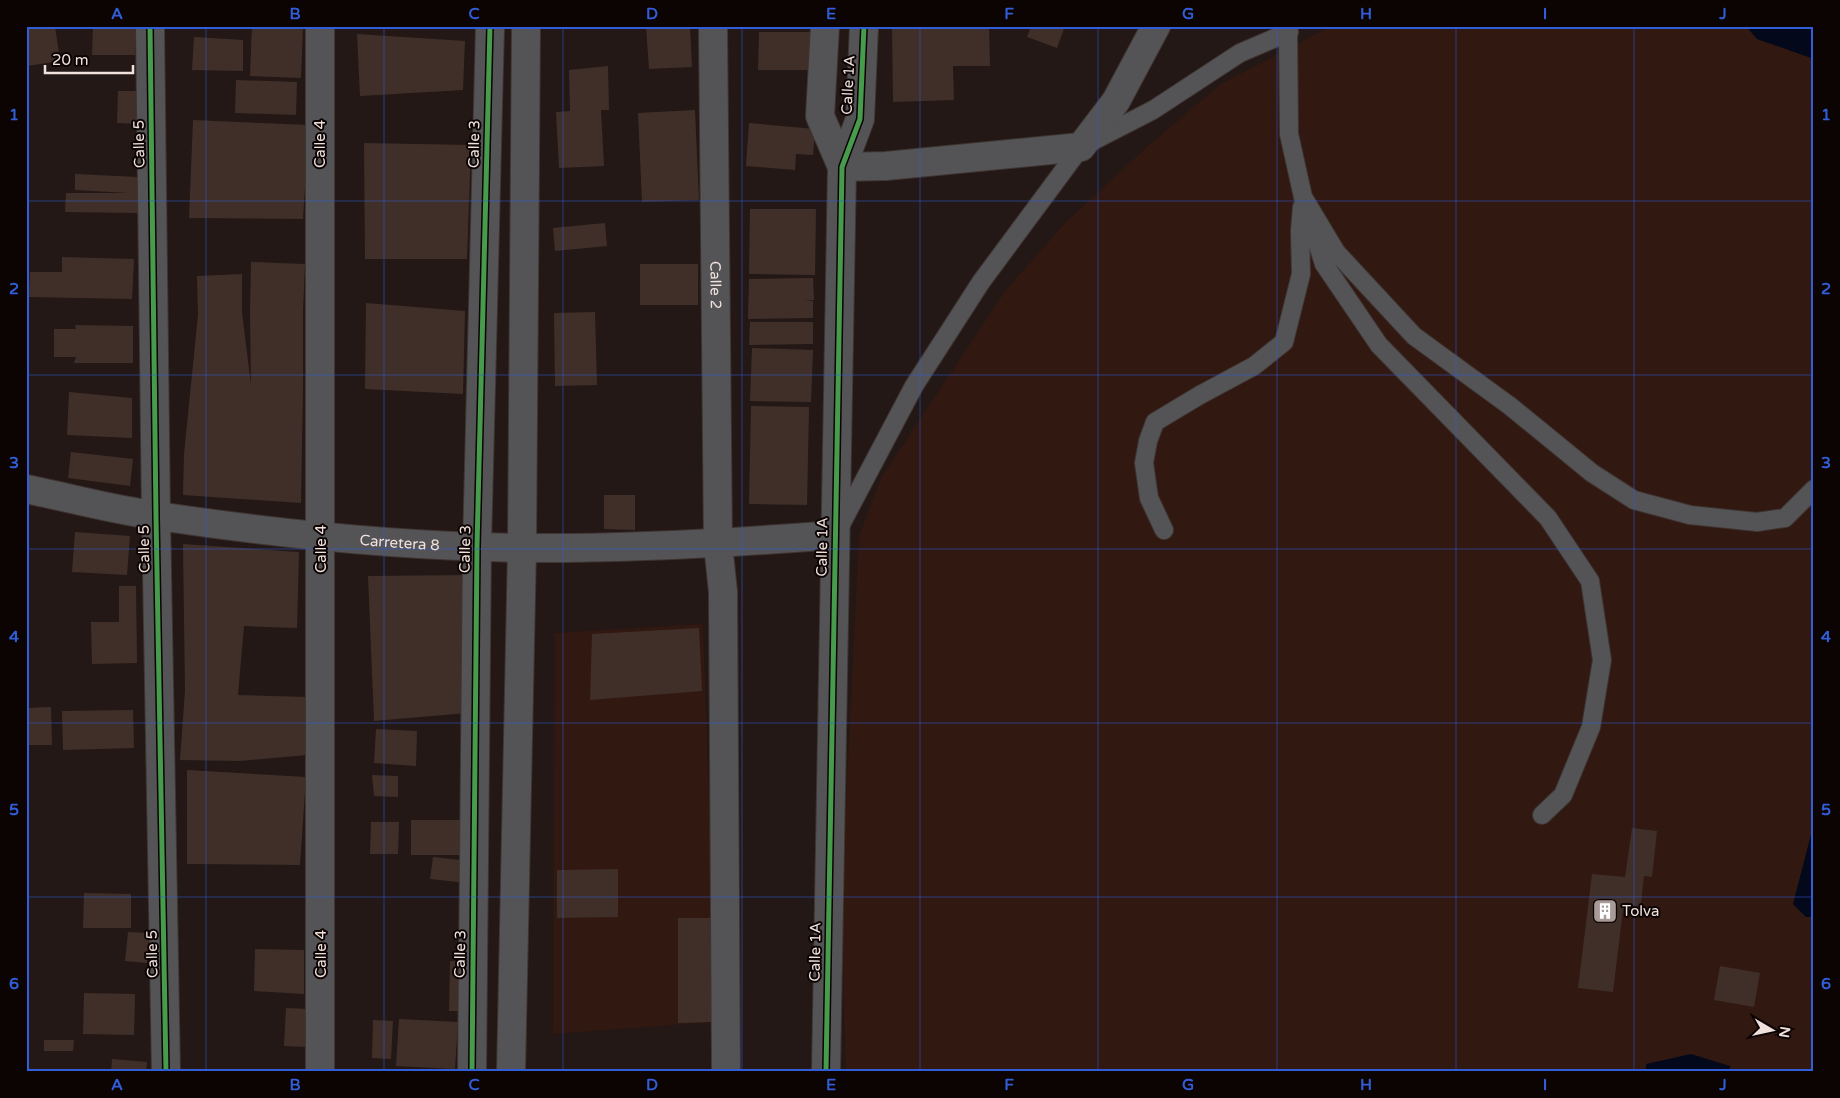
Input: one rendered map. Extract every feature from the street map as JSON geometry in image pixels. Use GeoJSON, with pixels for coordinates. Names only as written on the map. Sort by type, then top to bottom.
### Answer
{"type":"FeatureCollection","features":[{"type":"Feature","properties":{"kind":"street","name":"Calle 5"},"geometry":{"type":"LineString","coordinates":[[150,26],[166,1072]]}},
{"type":"Feature","properties":{"kind":"street","name":"Calle 4"},"geometry":{"type":"LineString","coordinates":[[320,26],[320,1072]]}},
{"type":"Feature","properties":{"kind":"street","name":"Calle 3"},"geometry":{"type":"LineString","coordinates":[[472,1072],[477,546],[490,26]]}},
{"type":"Feature","properties":{"kind":"street"},"geometry":{"type":"LineString","coordinates":[[511,1072],[522,548],[526,26]]}},
{"type":"Feature","properties":{"kind":"street","name":"Calle 2"},"geometry":{"type":"LineString","coordinates":[[713,26],[718,544],[723,592],[726,1072]]}},
{"type":"Feature","properties":{"kind":"street","name":"Calle 1A"},"geometry":{"type":"LineString","coordinates":[[825,26],[820,116],[842,167]]}},
{"type":"Feature","properties":{"kind":"street","name":"Calle 1A"},"geometry":{"type":"LineString","coordinates":[[826,1072],[842,167],[860,119],[864,26]]}},
{"type":"Feature","properties":{"kind":"street"},"geometry":{"type":"LineString","coordinates":[[842,167],[886,166],[1081,147],[1116,101],[1156,26]]}},
{"type":"Feature","properties":{"kind":"street","name":"Carretera 8"},"geometry":{"type":"LineString","coordinates":[[26,489],[156,516],[321,537],[477,546],[522,548],[718,544],[835,535]]}},
{"type":"Feature","properties":{"kind":"lane"},"geometry":{"type":"LineString","coordinates":[[835,535],[919,378],[981,282],[1081,147],[1153,110],[1240,52],[1289,29],[1289,134],[1303,197],[1324,264],[1379,345],[1548,518],[1590,581],[1602,660],[1591,727],[1563,795],[1542,815]]}},
{"type":"Feature","properties":{"kind":"lane"},"geometry":{"type":"LineString","coordinates":[[1303,197],[1336,252],[1414,336],[1510,406],[1592,473],[1634,500],[1690,515],[1757,522],[1785,518],[1814,489]]}},
{"type":"Feature","properties":{"kind":"lane"},"geometry":{"type":"LineString","coordinates":[[1164,530],[1149,498],[1144,462],[1148,442],[1156,422],[1200,395],[1254,366],[1284,342],[1301,274],[1300,231],[1303,197]]}},
{"type":"Feature","properties":{"kind":"shaded area"},"geometry":{"type":"Polygon","coordinates":[[[1332,26],[1746,26],[1757,39],[1814,59],[1814,1072],[846,1072],[841,905],[859,536],[881,478],[1005,291],[1065,223],[1149,145],[1221,84],[1332,26]]]}},
{"type":"Feature","properties":{"kind":"shaded area"},"geometry":{"type":"Polygon","coordinates":[[[703,624],[713,918],[713,1022],[553,1034],[555,633],[703,624]]]}},
{"type":"Feature","properties":{"kind":"water"},"geometry":{"type":"Polygon","coordinates":[[[1746,26],[1814,26],[1814,59],[1757,39],[1746,26]]]}},
{"type":"Feature","properties":{"kind":"water"},"geometry":{"type":"Polygon","coordinates":[[[1814,823],[1814,917],[1806,917],[1793,904],[1814,823]]]}},
{"type":"Feature","properties":{"kind":"water"},"geometry":{"type":"Polygon","coordinates":[[[1691,1054],[1730,1066],[1730,1072],[1646,1072],[1646,1064],[1691,1054]]]}},
{"type":"Feature","properties":{"kind":"building"},"geometry":{"type":"Polygon","coordinates":[[[55,26],[60,61],[27,66],[26,28],[55,26]]]}},
{"type":"Feature","properties":{"kind":"building"},"geometry":{"type":"Polygon","coordinates":[[[93,26],[136,26],[135,55],[92,55],[93,26]]]}},
{"type":"Feature","properties":{"kind":"building"},"geometry":{"type":"Polygon","coordinates":[[[252,26],[303,26],[301,78],[250,76],[252,26]]]}},
{"type":"Feature","properties":{"kind":"building"},"geometry":{"type":"Polygon","coordinates":[[[646,26],[690,26],[692,67],[649,69],[646,26]]]}},
{"type":"Feature","properties":{"kind":"building"},"geometry":{"type":"Polygon","coordinates":[[[892,26],[989,26],[990,66],[953,66],[954,100],[893,102],[892,26]]]}},
{"type":"Feature","properties":{"kind":"building"},"geometry":{"type":"Polygon","coordinates":[[[1031,26],[1065,26],[1057,48],[1027,37],[1031,26]]]}},
{"type":"Feature","properties":{"kind":"building"},"geometry":{"type":"Polygon","coordinates":[[[759,32],[813,32],[813,70],[758,70],[759,32]]]}},
{"type":"Feature","properties":{"kind":"building"},"geometry":{"type":"Polygon","coordinates":[[[357,34],[465,41],[463,90],[360,96],[357,34]]]}},
{"type":"Feature","properties":{"kind":"building"},"geometry":{"type":"Polygon","coordinates":[[[194,37],[243,40],[243,71],[192,70],[194,37]]]}},
{"type":"Feature","properties":{"kind":"building"},"geometry":{"type":"Polygon","coordinates":[[[608,66],[609,110],[601,110],[604,166],[559,168],[556,112],[570,111],[569,70],[608,66]]]}},
{"type":"Feature","properties":{"kind":"building"},"geometry":{"type":"Polygon","coordinates":[[[236,80],[297,82],[296,115],[235,113],[236,80]]]}},
{"type":"Feature","properties":{"kind":"building"},"geometry":{"type":"Polygon","coordinates":[[[118,91],[139,91],[138,124],[117,123],[118,91]]]}},
{"type":"Feature","properties":{"kind":"building"},"geometry":{"type":"Polygon","coordinates":[[[695,110],[699,200],[642,202],[638,113],[695,110]]]}},
{"type":"Feature","properties":{"kind":"building"},"geometry":{"type":"Polygon","coordinates":[[[193,120],[309,125],[303,219],[189,218],[193,120]]]}},
{"type":"Feature","properties":{"kind":"building"},"geometry":{"type":"Polygon","coordinates":[[[749,123],[815,129],[813,155],[796,154],[795,170],[746,166],[749,123]]]}},
{"type":"Feature","properties":{"kind":"building"},"geometry":{"type":"Polygon","coordinates":[[[364,143],[471,145],[467,259],[365,259],[364,143]]]}},
{"type":"Feature","properties":{"kind":"building"},"geometry":{"type":"Polygon","coordinates":[[[75,174],[138,177],[138,213],[65,212],[66,193],[129,193],[75,190],[75,174]]]}},
{"type":"Feature","properties":{"kind":"building"},"geometry":{"type":"Polygon","coordinates":[[[750,209],[816,209],[815,275],[749,274],[750,209]]]}},
{"type":"Feature","properties":{"kind":"building"},"geometry":{"type":"Polygon","coordinates":[[[605,223],[607,246],[555,251],[553,228],[605,223]]]}},
{"type":"Feature","properties":{"kind":"building"},"geometry":{"type":"Polygon","coordinates":[[[62,257],[134,259],[132,299],[29,297],[30,272],[62,272],[62,257]]]}},
{"type":"Feature","properties":{"kind":"building"},"geometry":{"type":"Polygon","coordinates":[[[251,262],[305,264],[301,503],[183,495],[184,454],[198,315],[197,276],[242,274],[242,313],[251,385],[251,262]]]}},
{"type":"Feature","properties":{"kind":"building"},"geometry":{"type":"Polygon","coordinates":[[[640,264],[698,264],[698,305],[640,305],[640,264]]]}},
{"type":"Feature","properties":{"kind":"building"},"geometry":{"type":"Polygon","coordinates":[[[813,278],[814,300],[804,300],[813,301],[813,318],[748,319],[749,279],[813,278]]]}},
{"type":"Feature","properties":{"kind":"building"},"geometry":{"type":"Polygon","coordinates":[[[366,303],[465,311],[463,394],[365,389],[366,303]]]}},
{"type":"Feature","properties":{"kind":"building"},"geometry":{"type":"Polygon","coordinates":[[[595,312],[597,385],[555,386],[554,313],[595,312]]]}},
{"type":"Feature","properties":{"kind":"building"},"geometry":{"type":"Polygon","coordinates":[[[750,322],[813,322],[813,344],[749,345],[750,322]]]}},
{"type":"Feature","properties":{"kind":"building"},"geometry":{"type":"Polygon","coordinates":[[[75,325],[133,326],[133,363],[74,363],[76,357],[54,357],[54,329],[76,329],[75,325]]]}},
{"type":"Feature","properties":{"kind":"building"},"geometry":{"type":"Polygon","coordinates":[[[752,348],[813,350],[811,402],[750,401],[752,348]]]}},
{"type":"Feature","properties":{"kind":"building"},"geometry":{"type":"Polygon","coordinates":[[[69,392],[132,398],[132,438],[67,435],[69,392]]]}},
{"type":"Feature","properties":{"kind":"building"},"geometry":{"type":"Polygon","coordinates":[[[751,406],[809,407],[807,505],[749,504],[751,406]]]}},
{"type":"Feature","properties":{"kind":"building"},"geometry":{"type":"Polygon","coordinates":[[[71,452],[133,459],[130,486],[68,478],[71,452]]]}},
{"type":"Feature","properties":{"kind":"building"},"geometry":{"type":"Polygon","coordinates":[[[604,495],[635,495],[635,530],[604,529],[604,495]]]}},
{"type":"Feature","properties":{"kind":"building"},"geometry":{"type":"Polygon","coordinates":[[[75,532],[130,536],[127,575],[72,572],[75,532]]]}},
{"type":"Feature","properties":{"kind":"building"},"geometry":{"type":"Polygon","coordinates":[[[183,544],[299,552],[297,628],[244,626],[238,695],[307,697],[307,755],[239,761],[180,760],[185,691],[183,544]]]}},
{"type":"Feature","properties":{"kind":"building"},"geometry":{"type":"Polygon","coordinates":[[[470,575],[467,713],[374,721],[368,576],[470,575]]]}},
{"type":"Feature","properties":{"kind":"building"},"geometry":{"type":"Polygon","coordinates":[[[119,586],[136,586],[137,663],[92,664],[91,622],[119,622],[119,586]]]}},
{"type":"Feature","properties":{"kind":"building"},"geometry":{"type":"Polygon","coordinates":[[[699,628],[702,691],[590,700],[592,634],[699,628]]]}},
{"type":"Feature","properties":{"kind":"building"},"geometry":{"type":"Polygon","coordinates":[[[51,707],[52,745],[26,745],[26,708],[51,707]]]}},
{"type":"Feature","properties":{"kind":"building"},"geometry":{"type":"Polygon","coordinates":[[[133,710],[134,748],[63,750],[62,711],[133,710]]]}},
{"type":"Feature","properties":{"kind":"building"},"geometry":{"type":"Polygon","coordinates":[[[376,729],[417,731],[416,766],[374,763],[376,729]]]}},
{"type":"Feature","properties":{"kind":"building"},"geometry":{"type":"Polygon","coordinates":[[[187,770],[306,777],[300,865],[187,864],[187,770]]]}},
{"type":"Feature","properties":{"kind":"building"},"geometry":{"type":"Polygon","coordinates":[[[372,775],[398,776],[398,797],[374,796],[372,775]]]}},
{"type":"Feature","properties":{"kind":"building"},"geometry":{"type":"Polygon","coordinates":[[[411,820],[468,820],[469,855],[411,855],[411,820]]]}},
{"type":"Feature","properties":{"kind":"building"},"geometry":{"type":"Polygon","coordinates":[[[371,822],[399,822],[398,854],[370,854],[371,822]]]}},
{"type":"Feature","properties":{"kind":"building","name":"Tolva"},"geometry":{"type":"Polygon","coordinates":[[[1632,828],[1657,831],[1652,877],[1644,876],[1640,912],[1623,910],[1613,992],[1578,988],[1592,874],[1625,877],[1632,828]]]}},
{"type":"Feature","properties":{"kind":"building"},"geometry":{"type":"Polygon","coordinates":[[[433,857],[469,861],[467,883],[430,879],[433,857]]]}},
{"type":"Feature","properties":{"kind":"building"},"geometry":{"type":"Polygon","coordinates":[[[618,869],[618,917],[557,918],[557,870],[618,869]]]}},
{"type":"Feature","properties":{"kind":"building"},"geometry":{"type":"Polygon","coordinates":[[[84,893],[131,894],[131,928],[83,928],[84,893]]]}},
{"type":"Feature","properties":{"kind":"building"},"geometry":{"type":"Polygon","coordinates":[[[678,918],[713,918],[713,1022],[678,1023],[678,918]]]}},
{"type":"Feature","properties":{"kind":"building"},"geometry":{"type":"Polygon","coordinates":[[[128,932],[149,933],[147,963],[125,961],[128,932]]]}},
{"type":"Feature","properties":{"kind":"building"},"geometry":{"type":"Polygon","coordinates":[[[255,949],[304,950],[304,994],[254,991],[255,949]]]}},
{"type":"Feature","properties":{"kind":"building"},"geometry":{"type":"Polygon","coordinates":[[[450,961],[469,961],[468,1011],[449,1011],[450,961]]]}},
{"type":"Feature","properties":{"kind":"building"},"geometry":{"type":"Polygon","coordinates":[[[1720,966],[1760,973],[1754,1007],[1714,1000],[1720,966]]]}},
{"type":"Feature","properties":{"kind":"building"},"geometry":{"type":"Polygon","coordinates":[[[84,993],[135,994],[134,1035],[83,1034],[84,993]]]}},
{"type":"Feature","properties":{"kind":"building"},"geometry":{"type":"Polygon","coordinates":[[[286,1008],[308,1009],[307,1047],[284,1046],[286,1008]]]}},
{"type":"Feature","properties":{"kind":"building"},"geometry":{"type":"Polygon","coordinates":[[[399,1019],[458,1022],[455,1069],[396,1066],[399,1019]]]}},
{"type":"Feature","properties":{"kind":"building"},"geometry":{"type":"Polygon","coordinates":[[[373,1020],[393,1021],[391,1059],[372,1058],[373,1020]]]}},
{"type":"Feature","properties":{"kind":"building"},"geometry":{"type":"Polygon","coordinates":[[[44,1040],[74,1040],[73,1051],[44,1051],[44,1040]]]}},
{"type":"Feature","properties":{"kind":"building"},"geometry":{"type":"Polygon","coordinates":[[[112,1059],[147,1062],[146,1072],[111,1072],[112,1059]]]}},
{"type":"Feature","properties":{"kind":"cycle path"},"geometry":{"type":"LineString","coordinates":[[150,26],[166,1072]]}},
{"type":"Feature","properties":{"kind":"cycle path"},"geometry":{"type":"LineString","coordinates":[[472,1072],[477,546],[490,26]]}},
{"type":"Feature","properties":{"kind":"cycle path"},"geometry":{"type":"LineString","coordinates":[[826,1072],[842,167],[860,119],[864,26]]}},
{"type":"Feature","properties":{"kind":"place","name":"Tolva"},"geometry":{"type":"Point","coordinates":[1605,911]}}]}
